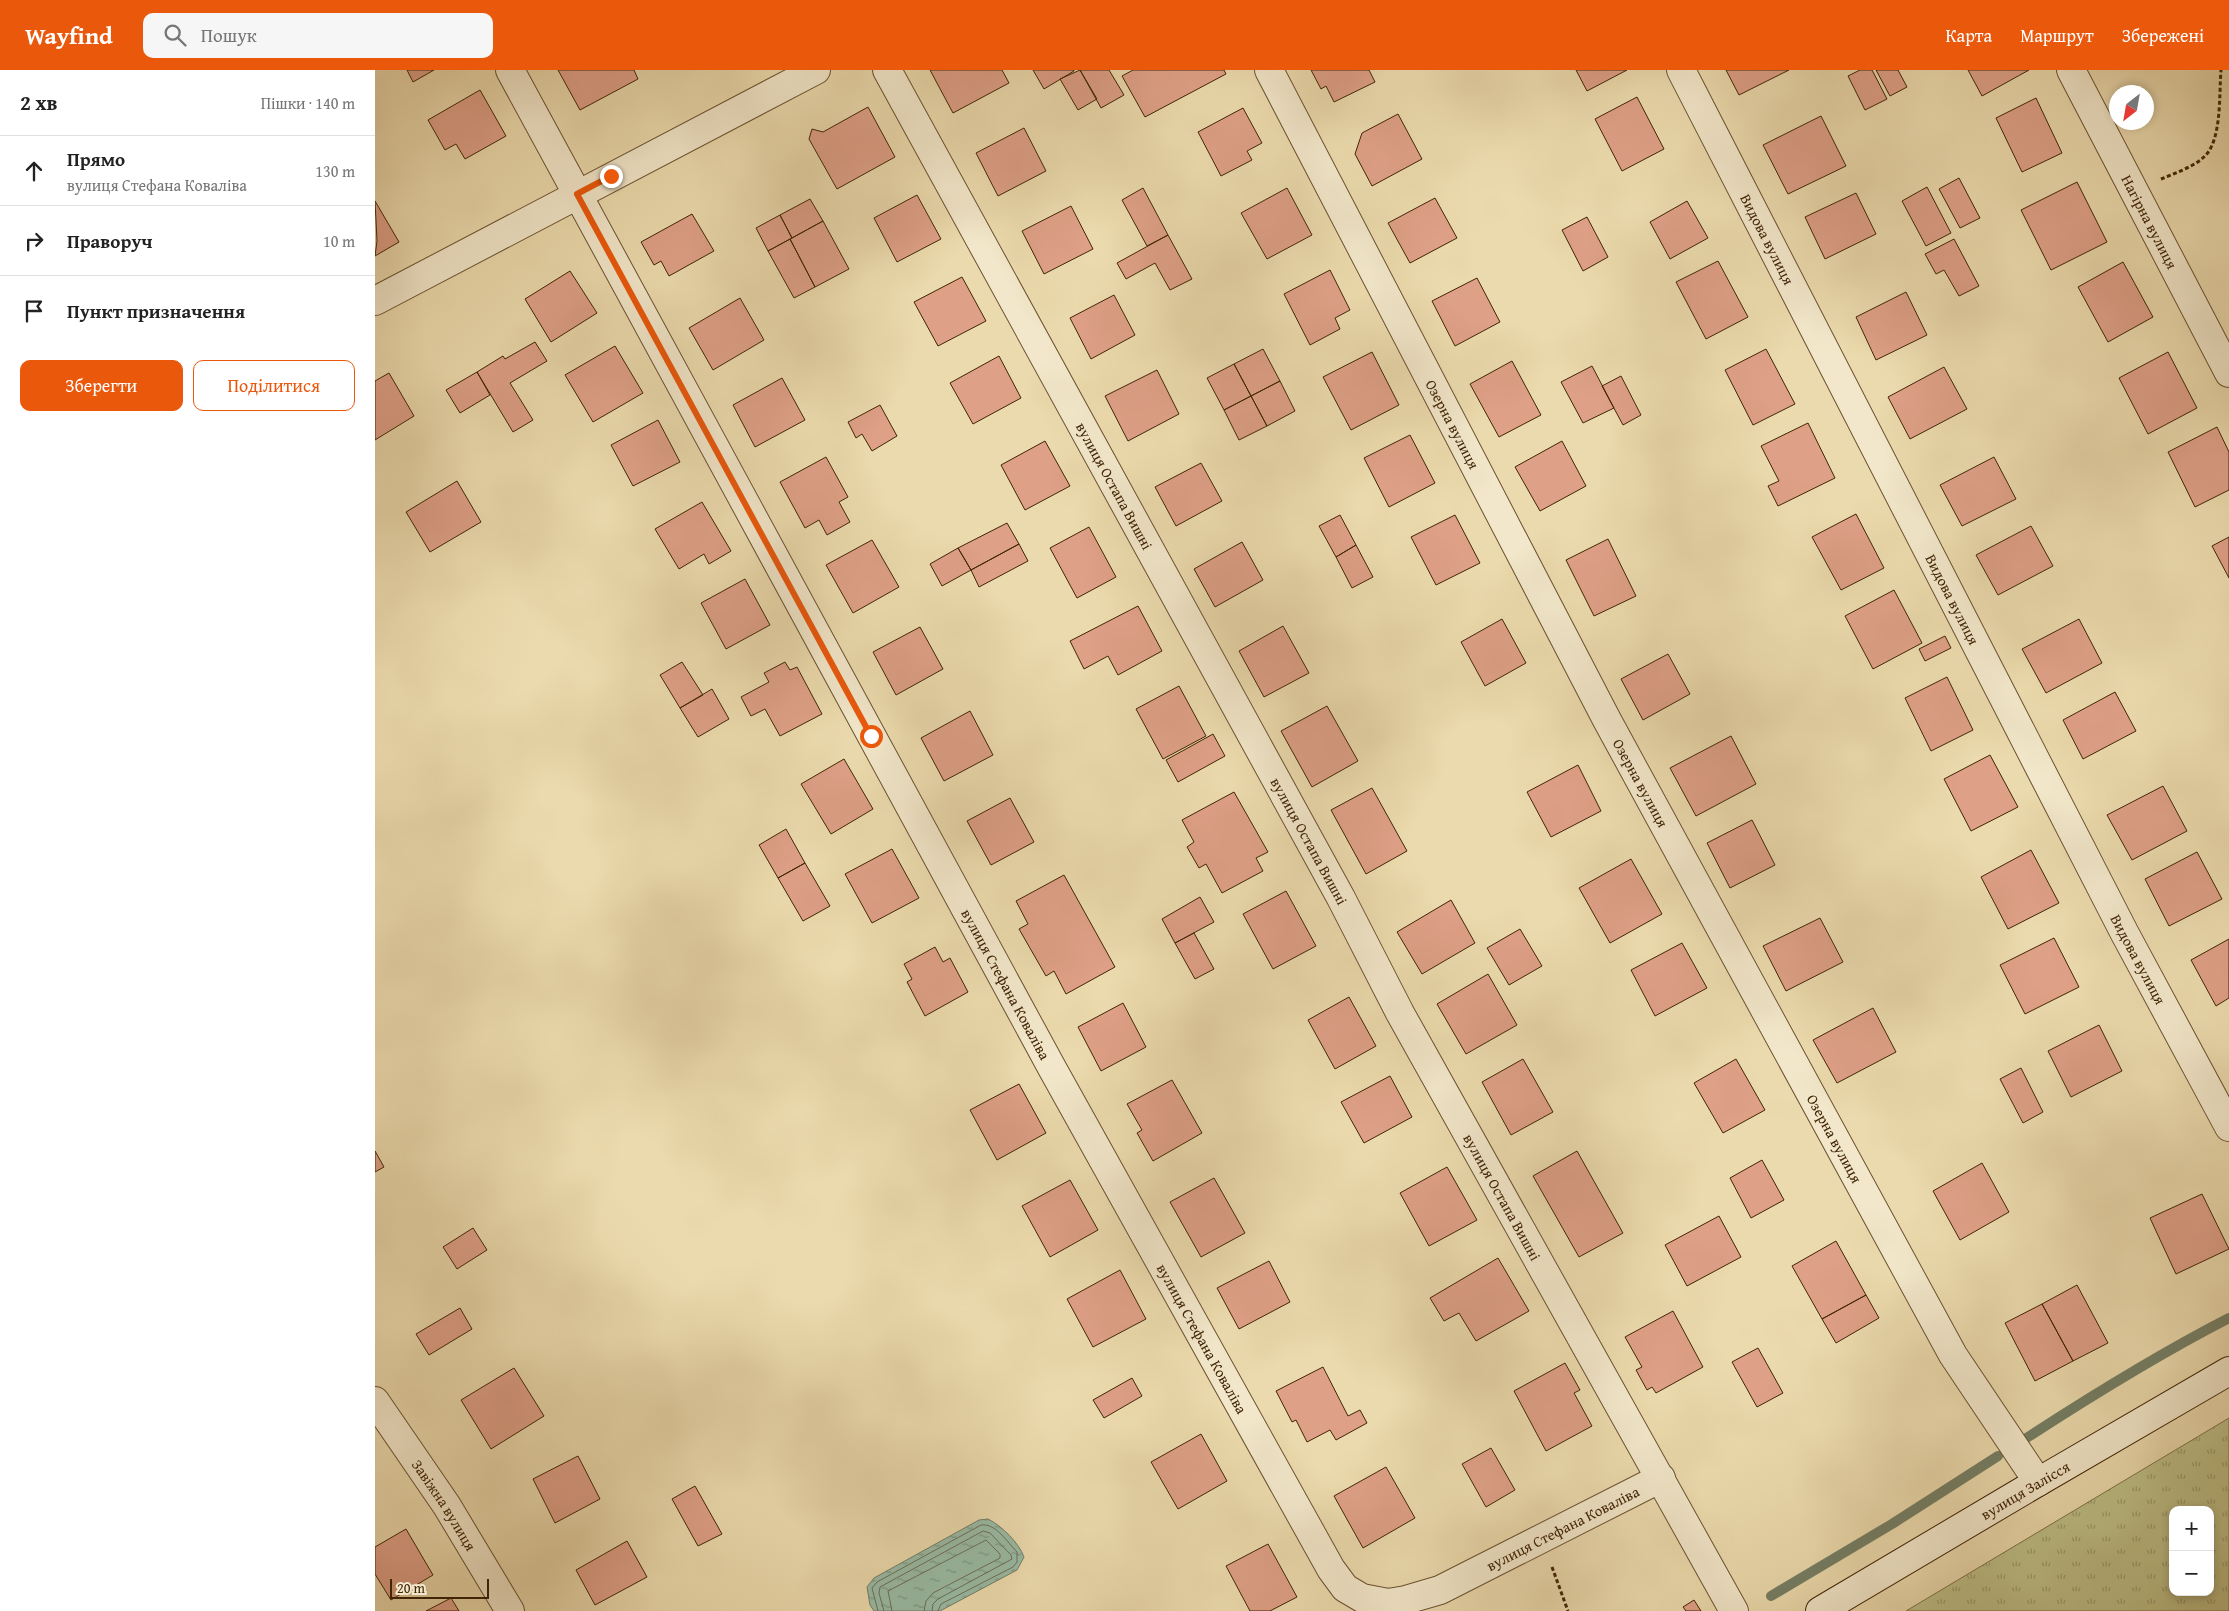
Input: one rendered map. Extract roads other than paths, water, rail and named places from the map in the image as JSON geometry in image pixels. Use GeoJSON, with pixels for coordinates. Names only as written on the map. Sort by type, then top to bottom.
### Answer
{"type":"FeatureCollection","features":[{"type":"Feature","properties":{"kind":"street","name":"вулиця Стефана Коваліва"},"geometry":{"type":"LineString","coordinates":[[510,70],[1052,1068],[1331,1569],[1345,1588],[1363,1598],[1388,1603],[1440,1590],[1661,1478]]}},
{"type":"Feature","properties":{"kind":"street"},"geometry":{"type":"LineString","coordinates":[[375,301],[816,70]]}},
{"type":"Feature","properties":{"kind":"street","name":"вулиця Остапа Вишні"},"geometry":{"type":"LineString","coordinates":[[887,70],[1341,898],[1400,1013],[1734,1611]]}},
{"type":"Feature","properties":{"kind":"street","name":"Озерна вулиця"},"geometry":{"type":"LineString","coordinates":[[1269,70],[1607,720],[1905,1268],[1953,1355],[2038,1482]]}},
{"type":"Feature","properties":{"kind":"street","name":"Видова вулиця"},"geometry":{"type":"LineString","coordinates":[[1681,70],[2124,932],[2229,1127]]}},
{"type":"Feature","properties":{"kind":"street","name":"Нагірна вулиця"},"geometry":{"type":"LineString","coordinates":[[2071,70],[2229,372]]}},
{"type":"Feature","properties":{"kind":"street","name":"вулиця Залісся"},"geometry":{"type":"LineString","coordinates":[[1820,1611],[2229,1371]]}},
{"type":"Feature","properties":{"kind":"street","name":"Завіжна вулиця"},"geometry":{"type":"LineString","coordinates":[[375,1401],[447,1506],[510,1611]]}},
{"type":"Feature","properties":{"kind":"water"},"geometry":{"type":"Polygon","coordinates":[[[988,1519],[1009,1535],[1022,1552],[1024,1557],[1017,1570],[940,1611],[874,1611],[870,1605],[867,1587],[874,1578],[979,1520],[988,1519]]]}},
{"type":"Feature","properties":{"kind":"waterway"},"geometry":{"type":"LineString","coordinates":[[2025,1439],[2125,1376],[2229,1318]]}},
{"type":"Feature","properties":{"kind":"waterway"},"geometry":{"type":"LineString","coordinates":[[1771,1596],[1892,1524],[1998,1456]]}}]}
